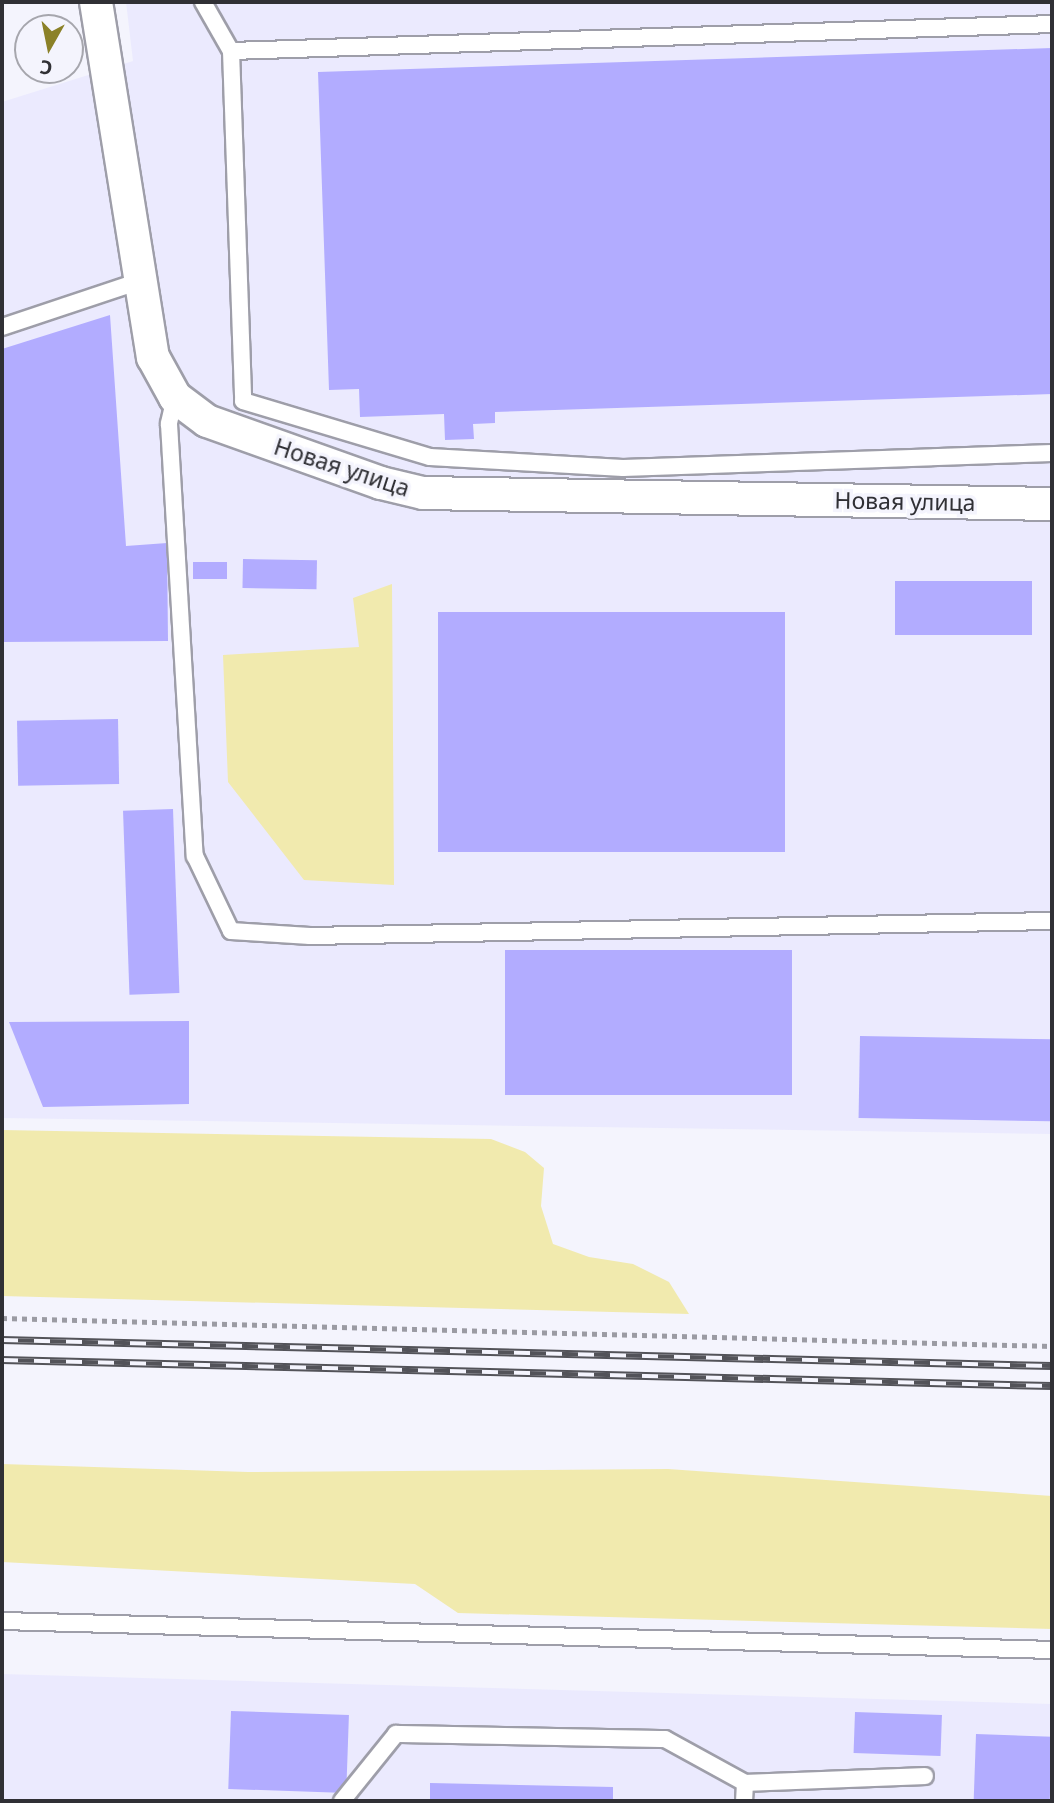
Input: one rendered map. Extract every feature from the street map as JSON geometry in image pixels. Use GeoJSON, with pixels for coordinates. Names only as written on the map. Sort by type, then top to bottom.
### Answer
{"type":"FeatureCollection","features":[{"type":"Feature","properties":{"kind":"street","name":"Новая улица"},"geometry":{"type":"LineString","coordinates":[[96,2],[153,356],[175,397],[207,421],[381,483],[424,493],[1052,504]]}},
{"type":"Feature","properties":{"kind":"lane"},"geometry":{"type":"LineString","coordinates":[[202,2],[231,51],[243,401],[430,457],[623,468],[1052,453]]}},
{"type":"Feature","properties":{"kind":"lane"},"geometry":{"type":"LineString","coordinates":[[231,51],[1052,24]]}},
{"type":"Feature","properties":{"kind":"lane"},"geometry":{"type":"LineString","coordinates":[[2,327],[140,281]]}},
{"type":"Feature","properties":{"kind":"lane"},"geometry":{"type":"LineString","coordinates":[[175,397],[169,425],[195,856],[231,931],[310,936],[1052,921]]}},
{"type":"Feature","properties":{"kind":"lane"},"geometry":{"type":"LineString","coordinates":[[2,1620],[1052,1650]]}},
{"type":"Feature","properties":{"kind":"lane"},"geometry":{"type":"LineString","coordinates":[[342,1801],[396,1734],[665,1739],[745,1783],[925,1776]]}},
{"type":"Feature","properties":{"kind":"lane"},"geometry":{"type":"LineString","coordinates":[[744,1801],[745,1783]]}},
{"type":"Feature","properties":{"kind":"path"},"geometry":{"type":"LineString","coordinates":[[2,1318],[1052,1346]]}},
{"type":"Feature","properties":{"kind":"shaded area"},"geometry":{"type":"Polygon","coordinates":[[[126,2],[1052,2],[1052,1134],[2,1118],[2,102],[60,84],[84,84],[84,76],[133,61],[126,2]]]}},
{"type":"Feature","properties":{"kind":"shaded area"},"geometry":{"type":"Polygon","coordinates":[[[392,584],[394,885],[304,880],[228,782],[223,655],[359,647],[353,598],[392,584]]]}},
{"type":"Feature","properties":{"kind":"shaded area"},"geometry":{"type":"Polygon","coordinates":[[[2,1130],[491,1139],[525,1152],[544,1168],[541,1206],[553,1244],[589,1257],[633,1264],[669,1282],[689,1314],[2,1296],[2,1130]]]}},
{"type":"Feature","properties":{"kind":"shaded area"},"geometry":{"type":"Polygon","coordinates":[[[2,1464],[248,1472],[668,1469],[1052,1496],[1052,1629],[458,1613],[415,1584],[2,1562],[2,1464]]]}},
{"type":"Feature","properties":{"kind":"shaded area"},"geometry":{"type":"Polygon","coordinates":[[[2,1674],[1052,1704],[1052,1801],[2,1801],[2,1674]]]}},
{"type":"Feature","properties":{"kind":"building"},"geometry":{"type":"Polygon","coordinates":[[[1052,48],[1052,394],[495,412],[495,423],[473,424],[474,439],[445,440],[444,414],[360,417],[359,389],[329,390],[318,72],[1052,48]]]}},
{"type":"Feature","properties":{"kind":"building"},"geometry":{"type":"Polygon","coordinates":[[[110,315],[126,546],[167,543],[168,641],[2,642],[2,349],[110,315]]]}},
{"type":"Feature","properties":{"kind":"building"},"geometry":{"type":"Polygon","coordinates":[[[243,559],[317,560],[316,589],[242,588],[243,559]]]}},
{"type":"Feature","properties":{"kind":"building"},"geometry":{"type":"Polygon","coordinates":[[[193,562],[227,562],[227,579],[193,579],[193,562]]]}},
{"type":"Feature","properties":{"kind":"building"},"geometry":{"type":"Polygon","coordinates":[[[895,581],[1032,581],[1032,635],[895,635],[895,581]]]}},
{"type":"Feature","properties":{"kind":"building"},"geometry":{"type":"Polygon","coordinates":[[[438,612],[785,612],[785,852],[438,852],[438,612]]]}},
{"type":"Feature","properties":{"kind":"building"},"geometry":{"type":"Polygon","coordinates":[[[118,719],[119,784],[18,786],[17,721],[118,719]]]}},
{"type":"Feature","properties":{"kind":"building"},"geometry":{"type":"Polygon","coordinates":[[[173,809],[179,993],[129,995],[123,811],[173,809]]]}},
{"type":"Feature","properties":{"kind":"building"},"geometry":{"type":"Polygon","coordinates":[[[505,950],[792,950],[792,1095],[505,1095],[505,950]]]}},
{"type":"Feature","properties":{"kind":"building"},"geometry":{"type":"Polygon","coordinates":[[[189,1021],[189,1104],[43,1107],[9,1022],[189,1021]]]}},
{"type":"Feature","properties":{"kind":"building"},"geometry":{"type":"Polygon","coordinates":[[[860,1036],[1052,1039],[1051,1121],[859,1118],[860,1036]]]}},
{"type":"Feature","properties":{"kind":"building"},"geometry":{"type":"Polygon","coordinates":[[[231,1711],[349,1715],[346,1793],[228,1789],[231,1711]]]}},
{"type":"Feature","properties":{"kind":"building"},"geometry":{"type":"Polygon","coordinates":[[[855,1712],[942,1715],[941,1756],[854,1753],[855,1712]]]}},
{"type":"Feature","properties":{"kind":"building"},"geometry":{"type":"Polygon","coordinates":[[[976,1734],[1052,1737],[1050,1801],[974,1801],[976,1734]]]}},
{"type":"Feature","properties":{"kind":"building"},"geometry":{"type":"Polygon","coordinates":[[[430,1783],[613,1787],[613,1801],[430,1801],[430,1783]]]}},
{"type":"Feature","properties":{"kind":"railway"},"geometry":{"type":"LineString","coordinates":[[2,1340],[1052,1366]]}},
{"type":"Feature","properties":{"kind":"railway"},"geometry":{"type":"LineString","coordinates":[[2,1360],[1052,1386]]}}]}
